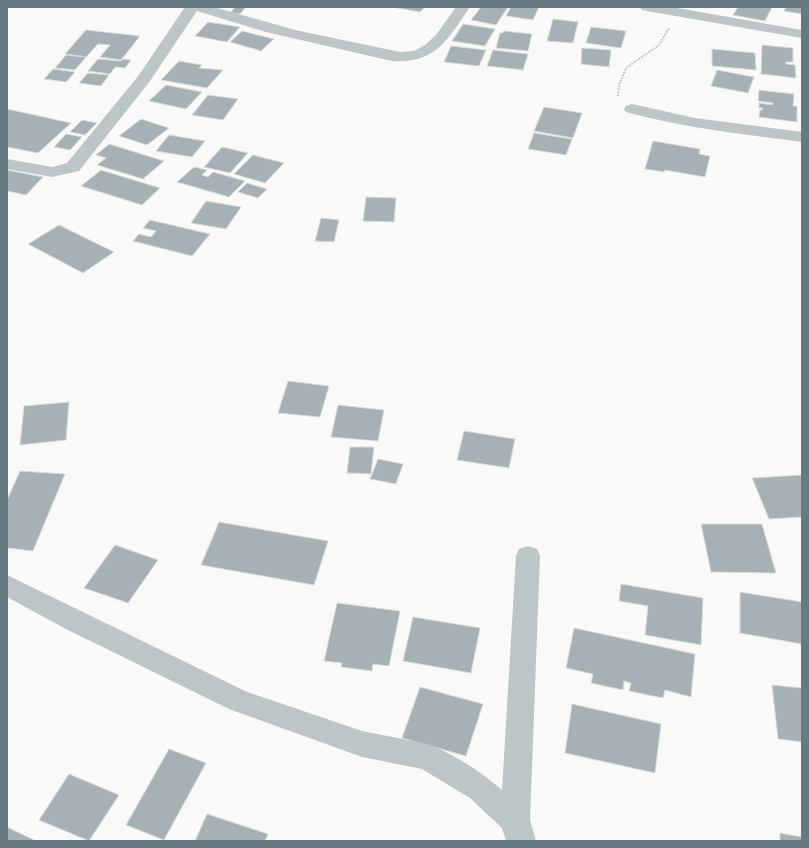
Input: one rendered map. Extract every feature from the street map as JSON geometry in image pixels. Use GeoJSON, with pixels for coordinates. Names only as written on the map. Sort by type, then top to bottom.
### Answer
{"type":"FeatureCollection","features":[{"type":"Feature","properties":{"kind":"street"},"geometry":{"type":"LineString","coordinates":[[7,164],[52,172],[73,167],[145,78],[192,7]]}},
{"type":"Feature","properties":{"kind":"street"},"geometry":{"type":"LineString","coordinates":[[200,7],[228,17],[292,34],[392,56],[408,56],[426,52],[449,29],[464,7]]}},
{"type":"Feature","properties":{"kind":"street"},"geometry":{"type":"LineString","coordinates":[[647,7],[802,34]]}},
{"type":"Feature","properties":{"kind":"street"},"geometry":{"type":"LineString","coordinates":[[632,110],[681,120],[802,137]]}},
{"type":"Feature","properties":{"kind":"street"},"geometry":{"type":"LineString","coordinates":[[518,831],[528,556]]}},
{"type":"Feature","properties":{"kind":"street"},"geometry":{"type":"LineString","coordinates":[[7,585],[81,625],[239,701],[362,744],[428,757],[480,789],[518,831]]}},
{"type":"Feature","properties":{"kind":"path"},"geometry":{"type":"LineString","coordinates":[[632,110],[618,98],[619,85],[626,68],[659,45],[669,28],[675,12]]}},
{"type":"Feature","properties":{"kind":"building"},"geometry":{"type":"Polygon","coordinates":[[[235,7],[246,7],[240,14],[230,13],[235,7]]]}},
{"type":"Feature","properties":{"kind":"building"},"geometry":{"type":"Polygon","coordinates":[[[392,7],[425,7],[420,12],[392,7]]]}},
{"type":"Feature","properties":{"kind":"building"},"geometry":{"type":"Polygon","coordinates":[[[481,7],[508,7],[496,25],[471,20],[481,7]]]}},
{"type":"Feature","properties":{"kind":"building"},"geometry":{"type":"Polygon","coordinates":[[[511,7],[539,7],[533,20],[506,16],[511,7]]]}},
{"type":"Feature","properties":{"kind":"building"},"geometry":{"type":"Polygon","coordinates":[[[738,7],[772,7],[765,21],[733,15],[738,7]]]}},
{"type":"Feature","properties":{"kind":"building"},"geometry":{"type":"Polygon","coordinates":[[[786,7],[802,7],[802,14],[784,11],[786,7]]]}},
{"type":"Feature","properties":{"kind":"building"},"geometry":{"type":"Polygon","coordinates":[[[553,19],[578,22],[573,43],[547,41],[553,19]]]}},
{"type":"Feature","properties":{"kind":"building"},"geometry":{"type":"Polygon","coordinates":[[[208,22],[240,27],[227,42],[195,36],[208,22]]]}},
{"type":"Feature","properties":{"kind":"building"},"geometry":{"type":"Polygon","coordinates":[[[463,24],[495,29],[485,46],[452,41],[463,24]]]}},
{"type":"Feature","properties":{"kind":"building"},"geometry":{"type":"Polygon","coordinates":[[[591,27],[626,31],[621,48],[586,43],[591,27]]]}},
{"type":"Feature","properties":{"kind":"building"},"geometry":{"type":"Polygon","coordinates":[[[86,30],[140,36],[121,60],[100,57],[110,45],[98,44],[86,57],[65,54],[86,30]]]}},
{"type":"Feature","properties":{"kind":"building"},"geometry":{"type":"Polygon","coordinates":[[[242,31],[274,39],[261,51],[230,42],[242,31]]]}},
{"type":"Feature","properties":{"kind":"building"},"geometry":{"type":"Polygon","coordinates":[[[504,31],[532,34],[528,51],[496,48],[500,33],[503,33],[504,31]]]}},
{"type":"Feature","properties":{"kind":"building"},"geometry":{"type":"Polygon","coordinates":[[[762,45],[793,48],[793,62],[786,62],[786,64],[795,65],[796,78],[761,74],[762,45]]]}},
{"type":"Feature","properties":{"kind":"building"},"geometry":{"type":"Polygon","coordinates":[[[451,46],[486,50],[479,66],[444,62],[451,46]]]}},
{"type":"Feature","properties":{"kind":"building"},"geometry":{"type":"Polygon","coordinates":[[[582,48],[611,50],[609,67],[581,64],[582,48]]]}},
{"type":"Feature","properties":{"kind":"building"},"geometry":{"type":"Polygon","coordinates":[[[712,49],[755,53],[756,70],[712,66],[712,49]]]}},
{"type":"Feature","properties":{"kind":"building"},"geometry":{"type":"Polygon","coordinates":[[[493,50],[528,54],[523,70],[487,66],[493,50]]]}},
{"type":"Feature","properties":{"kind":"building"},"geometry":{"type":"Polygon","coordinates":[[[66,55],[86,57],[75,70],[55,68],[66,55]]]}},
{"type":"Feature","properties":{"kind":"building"},"geometry":{"type":"Polygon","coordinates":[[[98,59],[121,61],[123,59],[131,60],[125,68],[115,67],[110,74],[88,71],[98,59]]]}},
{"type":"Feature","properties":{"kind":"building"},"geometry":{"type":"Polygon","coordinates":[[[179,61],[202,65],[199,68],[223,70],[207,88],[161,80],[179,61]]]}},
{"type":"Feature","properties":{"kind":"building"},"geometry":{"type":"Polygon","coordinates":[[[53,69],[75,72],[66,82],[44,79],[53,69]]]}},
{"type":"Feature","properties":{"kind":"building"},"geometry":{"type":"Polygon","coordinates":[[[717,70],[754,77],[748,93],[711,86],[717,70]]]}},
{"type":"Feature","properties":{"kind":"building"},"geometry":{"type":"Polygon","coordinates":[[[88,73],[109,75],[101,86],[79,83],[88,73]]]}},
{"type":"Feature","properties":{"kind":"building"},"geometry":{"type":"Polygon","coordinates":[[[166,85],[202,92],[186,109],[149,101],[166,85]]]}},
{"type":"Feature","properties":{"kind":"building"},"geometry":{"type":"Polygon","coordinates":[[[759,90],[794,94],[793,106],[797,106],[797,122],[759,117],[760,110],[763,108],[759,108],[759,103],[773,105],[773,103],[758,101],[759,90]]]}},
{"type":"Feature","properties":{"kind":"building"},"geometry":{"type":"Polygon","coordinates":[[[208,95],[238,99],[223,120],[192,115],[208,95]]]}},
{"type":"Feature","properties":{"kind":"building"},"geometry":{"type":"Polygon","coordinates":[[[544,107],[582,113],[573,138],[534,131],[544,107]]]}},
{"type":"Feature","properties":{"kind":"building"},"geometry":{"type":"Polygon","coordinates":[[[7,109],[71,123],[38,153],[7,147],[7,109]]]}},
{"type":"Feature","properties":{"kind":"building"},"geometry":{"type":"Polygon","coordinates":[[[141,119],[169,128],[147,145],[119,136],[141,119]]]}},
{"type":"Feature","properties":{"kind":"building"},"geometry":{"type":"Polygon","coordinates":[[[82,120],[97,123],[85,135],[70,132],[82,120]]]}},
{"type":"Feature","properties":{"kind":"building"},"geometry":{"type":"Polygon","coordinates":[[[534,133],[572,139],[566,155],[528,149],[534,133]]]}},
{"type":"Feature","properties":{"kind":"building"},"geometry":{"type":"Polygon","coordinates":[[[66,134],[82,137],[70,150],[54,147],[66,134]]]}},
{"type":"Feature","properties":{"kind":"building"},"geometry":{"type":"Polygon","coordinates":[[[169,135],[205,141],[192,157],[156,151],[169,135]]]}},
{"type":"Feature","properties":{"kind":"building"},"geometry":{"type":"Polygon","coordinates":[[[653,141],[700,149],[699,154],[710,156],[705,177],[665,170],[664,172],[645,169],[653,141]]]}},
{"type":"Feature","properties":{"kind":"building"},"geometry":{"type":"Polygon","coordinates":[[[109,144],[164,161],[143,179],[97,165],[106,158],[96,155],[109,144]]]}},
{"type":"Feature","properties":{"kind":"building"},"geometry":{"type":"Polygon","coordinates":[[[222,147],[248,153],[230,173],[204,167],[222,147]]]}},
{"type":"Feature","properties":{"kind":"building"},"geometry":{"type":"Polygon","coordinates":[[[253,155],[284,163],[265,183],[234,174],[253,155]]]}},
{"type":"Feature","properties":{"kind":"building"},"geometry":{"type":"Polygon","coordinates":[[[194,167],[207,170],[202,175],[208,177],[213,172],[245,181],[229,197],[177,182],[194,167]]]}},
{"type":"Feature","properties":{"kind":"building"},"geometry":{"type":"Polygon","coordinates":[[[7,170],[43,177],[26,195],[7,191],[7,170]]]}},
{"type":"Feature","properties":{"kind":"building"},"geometry":{"type":"Polygon","coordinates":[[[101,170],[160,188],[142,205],[81,186],[101,170]]]}},
{"type":"Feature","properties":{"kind":"building"},"geometry":{"type":"Polygon","coordinates":[[[247,183],[267,189],[258,198],[238,192],[247,183]]]}},
{"type":"Feature","properties":{"kind":"building"},"geometry":{"type":"Polygon","coordinates":[[[366,197],[396,198],[394,222],[363,221],[366,197]]]}},
{"type":"Feature","properties":{"kind":"building"},"geometry":{"type":"Polygon","coordinates":[[[206,201],[241,207],[226,229],[191,223],[206,201]]]}},
{"type":"Feature","properties":{"kind":"building"},"geometry":{"type":"Polygon","coordinates":[[[321,218],[339,220],[334,242],[315,241],[321,218]]]}},
{"type":"Feature","properties":{"kind":"building"},"geometry":{"type":"Polygon","coordinates":[[[150,220],[210,234],[192,256],[133,241],[139,234],[151,237],[156,231],[143,228],[150,220]]]}},
{"type":"Feature","properties":{"kind":"building"},"geometry":{"type":"Polygon","coordinates":[[[59,225],[114,252],[83,273],[28,244],[59,225]]]}},
{"type":"Feature","properties":{"kind":"building"},"geometry":{"type":"Polygon","coordinates":[[[288,381],[329,386],[320,417],[278,413],[288,381]]]}},
{"type":"Feature","properties":{"kind":"building"},"geometry":{"type":"Polygon","coordinates":[[[69,402],[66,440],[20,445],[24,406],[69,402]]]}},
{"type":"Feature","properties":{"kind":"building"},"geometry":{"type":"Polygon","coordinates":[[[338,405],[384,410],[378,441],[331,437],[338,405]]]}},
{"type":"Feature","properties":{"kind":"building"},"geometry":{"type":"Polygon","coordinates":[[[464,431],[515,439],[509,468],[457,460],[464,431]]]}},
{"type":"Feature","properties":{"kind":"building"},"geometry":{"type":"Polygon","coordinates":[[[350,447],[374,447],[371,474],[347,473],[350,447]]]}},
{"type":"Feature","properties":{"kind":"building"},"geometry":{"type":"Polygon","coordinates":[[[378,459],[403,464],[396,484],[370,479],[378,459]]]}},
{"type":"Feature","properties":{"kind":"building"},"geometry":{"type":"Polygon","coordinates":[[[20,471],[65,474],[33,551],[7,548],[7,500],[20,471]]]}},
{"type":"Feature","properties":{"kind":"building"},"geometry":{"type":"Polygon","coordinates":[[[802,475],[802,517],[769,519],[752,478],[802,475]]]}},
{"type":"Feature","properties":{"kind":"building"},"geometry":{"type":"Polygon","coordinates":[[[219,522],[328,541],[314,585],[201,565],[219,522]]]}},
{"type":"Feature","properties":{"kind":"building"},"geometry":{"type":"Polygon","coordinates":[[[701,524],[762,524],[776,573],[711,572],[701,524]]]}},
{"type":"Feature","properties":{"kind":"building"},"geometry":{"type":"Polygon","coordinates":[[[115,545],[158,560],[128,603],[84,588],[115,545]]]}},
{"type":"Feature","properties":{"kind":"building"},"geometry":{"type":"Polygon","coordinates":[[[621,584],[703,598],[701,645],[645,635],[648,606],[619,601],[621,584]]]}},
{"type":"Feature","properties":{"kind":"building"},"geometry":{"type":"Polygon","coordinates":[[[740,592],[802,602],[802,644],[740,633],[740,592]]]}},
{"type":"Feature","properties":{"kind":"building"},"geometry":{"type":"Polygon","coordinates":[[[337,603],[400,611],[389,666],[373,664],[372,671],[341,667],[342,663],[324,661],[337,603]]]}},
{"type":"Feature","properties":{"kind":"building"},"geometry":{"type":"Polygon","coordinates":[[[413,617],[480,628],[471,673],[403,661],[413,617]]]}},
{"type":"Feature","properties":{"kind":"building"},"geometry":{"type":"Polygon","coordinates":[[[574,628],[695,654],[691,697],[665,690],[663,698],[629,691],[631,683],[624,681],[623,690],[591,683],[593,674],[566,668],[574,628]]]}},
{"type":"Feature","properties":{"kind":"building"},"geometry":{"type":"Polygon","coordinates":[[[772,685],[802,688],[802,742],[778,739],[772,685]]]}},
{"type":"Feature","properties":{"kind":"building"},"geometry":{"type":"Polygon","coordinates":[[[420,687],[483,704],[466,756],[402,738],[420,687]]]}},
{"type":"Feature","properties":{"kind":"building"},"geometry":{"type":"Polygon","coordinates":[[[572,704],[661,724],[655,773],[565,753],[572,704]]]}},
{"type":"Feature","properties":{"kind":"building"},"geometry":{"type":"Polygon","coordinates":[[[169,749],[206,763],[164,840],[126,825],[169,749]]]}},
{"type":"Feature","properties":{"kind":"building"},"geometry":{"type":"Polygon","coordinates":[[[69,774],[119,795],[89,841],[39,820],[69,774]]]}},
{"type":"Feature","properties":{"kind":"building"},"geometry":{"type":"Polygon","coordinates":[[[207,814],[268,834],[265,841],[195,841],[207,814]]]}},
{"type":"Feature","properties":{"kind":"building"},"geometry":{"type":"Polygon","coordinates":[[[7,827],[36,841],[7,841],[7,827]]]}},
{"type":"Feature","properties":{"kind":"building"},"geometry":{"type":"Polygon","coordinates":[[[780,833],[802,837],[802,841],[780,841],[780,833]]]}}]}
